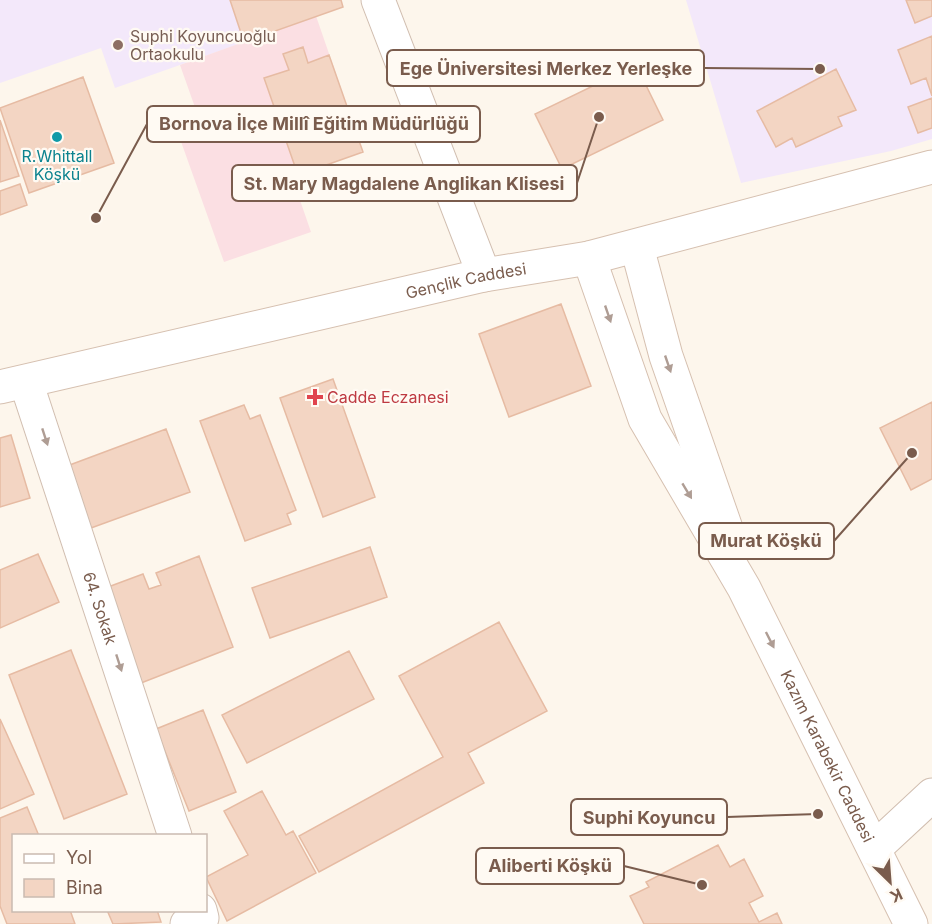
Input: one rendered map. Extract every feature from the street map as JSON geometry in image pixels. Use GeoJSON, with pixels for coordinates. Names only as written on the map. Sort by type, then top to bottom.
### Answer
{"type":"FeatureCollection","features":[{"type":"Feature","properties":{"kind":"main road"},"geometry":{"type":"LineString","coordinates":[[378,0],[484,275]]}},
{"type":"Feature","properties":{"kind":"main road","name":"Gençlik Caddesi"},"geometry":{"type":"LineString","coordinates":[[13,385],[484,275],[589,258],[637,247],[932,167]]}},
{"type":"Feature","properties":{"kind":"main road","name":"Kazım Karabekir Caddesi"},"geometry":{"type":"LineString","coordinates":[[637,247],[666,356],[719,502],[744,588]]}},
{"type":"Feature","properties":{"kind":"main road","name":"Kazım Karabekir Caddesi"},"geometry":{"type":"LineString","coordinates":[[589,258],[645,419],[744,588],[911,924]]}},
{"type":"Feature","properties":{"kind":"main road","name":"64. Sokak"},"geometry":{"type":"LineString","coordinates":[[13,385],[174,834]]}},
{"type":"Feature","properties":{"kind":"main road"},"geometry":{"type":"LineString","coordinates":[[875,848],[932,795]]}},
{"type":"Feature","properties":{"kind":"shaded area","name":"Suphi Koyuncuoğlu Ortaokulu"},"geometry":{"type":"Polygon","coordinates":[[[0,0],[341,0],[343,7],[115,88],[101,48],[0,83],[0,0]]]}},
{"type":"Feature","properties":{"kind":"shaded area"},"geometry":{"type":"Polygon","coordinates":[[[686,0],[932,0],[932,139],[891,151],[741,183],[686,0]]]}},
{"type":"Feature","properties":{"kind":"shaded area"},"geometry":{"type":"Polygon","coordinates":[[[316,16],[363,152],[292,177],[311,232],[224,262],[174,122],[197,113],[180,65],[316,16]]]}},
{"type":"Feature","properties":{"kind":"building"},"geometry":{"type":"Polygon","coordinates":[[[230,0],[341,0],[343,7],[244,42],[230,0]]]}},
{"type":"Feature","properties":{"kind":"building"},"geometry":{"type":"Polygon","coordinates":[[[906,0],[932,0],[932,16],[915,23],[906,0]]]}},
{"type":"Feature","properties":{"kind":"building"},"geometry":{"type":"Polygon","coordinates":[[[932,36],[932,96],[926,78],[911,84],[898,50],[932,36]]]}},
{"type":"Feature","properties":{"kind":"building"},"geometry":{"type":"Polygon","coordinates":[[[303,47],[308,63],[329,55],[363,152],[298,175],[264,78],[289,70],[283,54],[303,47]]]}},
{"type":"Feature","properties":{"kind":"building"},"geometry":{"type":"Polygon","coordinates":[[[636,65],[663,120],[562,169],[535,114],[636,65]]]}},
{"type":"Feature","properties":{"kind":"building"},"geometry":{"type":"Polygon","coordinates":[[[836,69],[856,110],[838,117],[842,126],[796,147],[792,138],[776,147],[757,111],[836,69]]]}},
{"type":"Feature","properties":{"kind":"building","name":"R.Whittall Köşkü"},"geometry":{"type":"Polygon","coordinates":[[[83,77],[114,163],[29,193],[0,108],[83,77]]]}},
{"type":"Feature","properties":{"kind":"building"},"geometry":{"type":"Polygon","coordinates":[[[932,98],[932,128],[918,133],[908,107],[932,98]]]}},
{"type":"Feature","properties":{"kind":"building"},"geometry":{"type":"Polygon","coordinates":[[[0,120],[19,176],[0,182],[0,120]]]}},
{"type":"Feature","properties":{"kind":"building"},"geometry":{"type":"Polygon","coordinates":[[[20,184],[27,205],[0,215],[0,191],[20,184]]]}},
{"type":"Feature","properties":{"kind":"building"},"geometry":{"type":"Polygon","coordinates":[[[561,304],[591,386],[509,417],[479,334],[561,304]]]}},
{"type":"Feature","properties":{"kind":"building"},"geometry":{"type":"Polygon","coordinates":[[[333,379],[375,497],[323,517],[280,398],[333,379]]]}},
{"type":"Feature","properties":{"kind":"building"},"geometry":{"type":"Polygon","coordinates":[[[932,402],[932,479],[911,490],[880,428],[932,402]]]}},
{"type":"Feature","properties":{"kind":"building"},"geometry":{"type":"Polygon","coordinates":[[[244,405],[250,419],[260,415],[296,510],[287,514],[291,524],[245,541],[200,421],[244,405]]]}},
{"type":"Feature","properties":{"kind":"building"},"geometry":{"type":"Polygon","coordinates":[[[166,429],[190,492],[91,528],[67,466],[166,429]]]}},
{"type":"Feature","properties":{"kind":"building"},"geometry":{"type":"Polygon","coordinates":[[[11,435],[30,498],[0,507],[0,438],[11,435]]]}},
{"type":"Feature","properties":{"kind":"building"},"geometry":{"type":"Polygon","coordinates":[[[370,547],[387,597],[270,638],[252,588],[370,547]]]}},
{"type":"Feature","properties":{"kind":"building"},"geometry":{"type":"Polygon","coordinates":[[[38,554],[59,602],[0,628],[0,570],[38,554]]]}},
{"type":"Feature","properties":{"kind":"building"},"geometry":{"type":"Polygon","coordinates":[[[199,556],[233,647],[136,685],[100,590],[143,574],[149,589],[161,585],[156,573],[199,556]]]}},
{"type":"Feature","properties":{"kind":"building"},"geometry":{"type":"Polygon","coordinates":[[[499,622],[547,711],[468,753],[484,783],[319,872],[299,836],[443,757],[399,676],[499,622]]]}},
{"type":"Feature","properties":{"kind":"building"},"geometry":{"type":"Polygon","coordinates":[[[71,650],[127,794],[64,819],[9,675],[71,650]]]}},
{"type":"Feature","properties":{"kind":"building"},"geometry":{"type":"Polygon","coordinates":[[[349,651],[374,699],[247,763],[222,715],[349,651]]]}},
{"type":"Feature","properties":{"kind":"building"},"geometry":{"type":"Polygon","coordinates":[[[203,710],[236,792],[189,811],[156,729],[203,710]]]}},
{"type":"Feature","properties":{"kind":"building"},"geometry":{"type":"Polygon","coordinates":[[[0,719],[34,794],[0,809],[0,719]]]}},
{"type":"Feature","properties":{"kind":"building"},"geometry":{"type":"Polygon","coordinates":[[[262,791],[286,835],[293,831],[316,873],[227,921],[207,876],[248,855],[224,811],[262,791]]]}},
{"type":"Feature","properties":{"kind":"building"},"geometry":{"type":"Polygon","coordinates":[[[27,807],[38,834],[12,834],[12,912],[71,912],[75,924],[7,924],[0,906],[0,818],[27,807]]]}},
{"type":"Feature","properties":{"kind":"building"},"geometry":{"type":"Polygon","coordinates":[[[718,845],[730,867],[744,859],[763,896],[749,903],[759,922],[777,913],[782,924],[644,924],[630,896],[649,887],[646,882],[718,845]]]}},
{"type":"Feature","properties":{"kind":"building"},"geometry":{"type":"Polygon","coordinates":[[[108,912],[158,912],[161,922],[113,924],[108,912]]]}},
{"type":"Feature","properties":{"kind":"place","name":"Suphi Koyuncuoğlu Ortaokulu"},"geometry":{"type":"Point","coordinates":[118,45]}},
{"type":"Feature","properties":{"kind":"place","name":"Ege Üniversitesi Merkez Yerleşke"},"geometry":{"type":"Point","coordinates":[820,69]}},
{"type":"Feature","properties":{"kind":"place","name":"St. Mary Magdalene Anglikan Klisesi"},"geometry":{"type":"Point","coordinates":[599,117]}},
{"type":"Feature","properties":{"kind":"place","name":"R.Whittall Köşkü"},"geometry":{"type":"Point","coordinates":[57,137]}},
{"type":"Feature","properties":{"kind":"place","name":"Bornova İlçe Millî Eğitim Müdürlüğü"},"geometry":{"type":"Point","coordinates":[96,218]}},
{"type":"Feature","properties":{"kind":"place","name":"Cadde Eczanesi"},"geometry":{"type":"Point","coordinates":[315,397]}},
{"type":"Feature","properties":{"kind":"place","name":"Murat Köşkü"},"geometry":{"type":"Point","coordinates":[912,453]}},
{"type":"Feature","properties":{"kind":"place","name":"Suphi Koyuncu"},"geometry":{"type":"Point","coordinates":[818,814]}},
{"type":"Feature","properties":{"kind":"place","name":"Aliberti Köşkü"},"geometry":{"type":"Point","coordinates":[702,885]}}]}
